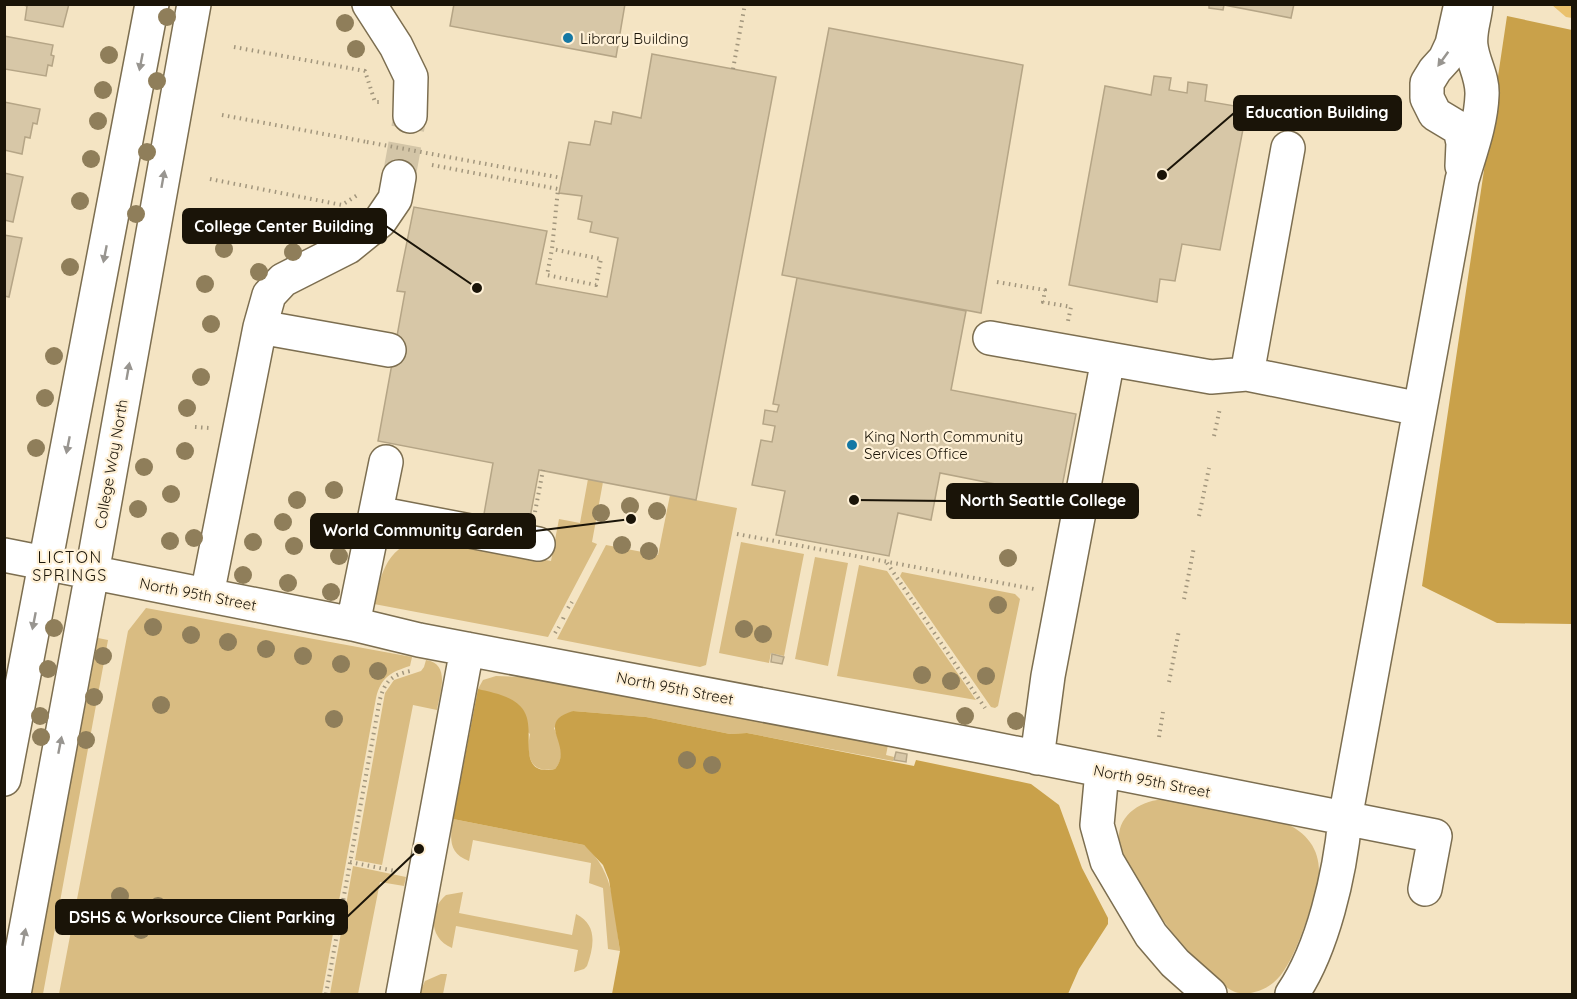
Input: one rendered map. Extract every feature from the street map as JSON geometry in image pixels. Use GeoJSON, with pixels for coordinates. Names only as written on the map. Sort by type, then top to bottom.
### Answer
{"type":"FeatureCollection","features":[{"type":"Feature","properties":{"kind":"street"},"geometry":{"type":"LineString","coordinates":[[4,779],[152,4]]}},
{"type":"Feature","properties":{"kind":"street","name":"College Way North"},"geometry":{"type":"LineString","coordinates":[[14,994],[195,4]]}},
{"type":"Feature","properties":{"kind":"street"},"geometry":{"type":"LineString","coordinates":[[369,4],[396,46],[411,77],[398,110]]}},
{"type":"Feature","properties":{"kind":"street"},"geometry":{"type":"LineString","coordinates":[[1461,4],[1452,44],[1427,83],[1427,98],[1435,114],[1460,129],[1463,143],[1462,180]]}},
{"type":"Feature","properties":{"kind":"street"},"geometry":{"type":"LineString","coordinates":[[1292,994],[1313,953],[1334,890],[1342,855],[1345,819],[1462,180],[1475,139],[1482,95],[1482,80],[1471,46],[1476,4]]}},
{"type":"Feature","properties":{"kind":"street"},"geometry":{"type":"LineString","coordinates":[[1247,374],[1288,148]]}},
{"type":"Feature","properties":{"kind":"street"},"geometry":{"type":"LineString","coordinates":[[207,595],[260,327],[269,295],[282,280],[348,247],[380,221],[395,199],[399,177]]}},
{"type":"Feature","properties":{"kind":"street"},"geometry":{"type":"LineString","coordinates":[[260,327],[389,350]]}},
{"type":"Feature","properties":{"kind":"street"},"geometry":{"type":"LineString","coordinates":[[990,338],[1211,377],[1247,374],[1420,409]]}},
{"type":"Feature","properties":{"kind":"street"},"geometry":{"type":"LineString","coordinates":[[1037,758],[1048,676],[1108,359]]}},
{"type":"Feature","properties":{"kind":"street"},"geometry":{"type":"LineString","coordinates":[[353,624],[386,462]]}},
{"type":"Feature","properties":{"kind":"street"},"geometry":{"type":"LineString","coordinates":[[376,513],[534,543]]}},
{"type":"Feature","properties":{"kind":"street","name":"North 95th Street"},"geometry":{"type":"LineString","coordinates":[[4,555],[353,624],[418,640],[980,746],[1435,836],[1425,889]]}},
{"type":"Feature","properties":{"kind":"street"},"geometry":{"type":"LineString","coordinates":[[403,994],[467,649]]}},
{"type":"Feature","properties":{"kind":"street"},"geometry":{"type":"LineString","coordinates":[[1102,771],[1097,825],[1107,861],[1151,935],[1175,963],[1210,994]]}},
{"type":"Feature","properties":{"kind":"path"},"geometry":{"type":"LineString","coordinates":[[733,69],[745,4]]}},
{"type":"Feature","properties":{"kind":"path"},"geometry":{"type":"LineString","coordinates":[[234,47],[365,71],[375,102],[398,110]]}},
{"type":"Feature","properties":{"kind":"path"},"geometry":{"type":"LineString","coordinates":[[222,115],[562,177]]}},
{"type":"Feature","properties":{"kind":"path"},"geometry":{"type":"LineString","coordinates":[[432,165],[558,189],[547,275],[596,285],[601,259],[552,249]]}},
{"type":"Feature","properties":{"kind":"path"},"geometry":{"type":"LineString","coordinates":[[210,179],[342,205],[358,193],[369,195]]}},
{"type":"Feature","properties":{"kind":"path"},"geometry":{"type":"LineString","coordinates":[[997,282],[1045,290],[1043,302],[1071,307],[1067,328]]}},
{"type":"Feature","properties":{"kind":"path"},"geometry":{"type":"LineString","coordinates":[[1214,436],[1220,404]]}},
{"type":"Feature","properties":{"kind":"path"},"geometry":{"type":"LineString","coordinates":[[1199,516],[1209,468]]}},
{"type":"Feature","properties":{"kind":"path"},"geometry":{"type":"LineString","coordinates":[[534,543],[543,470]]}},
{"type":"Feature","properties":{"kind":"path"},"geometry":{"type":"LineString","coordinates":[[737,534],[1038,589]]}},
{"type":"Feature","properties":{"kind":"path"},"geometry":{"type":"LineString","coordinates":[[1184,599],[1194,548]]}},
{"type":"Feature","properties":{"kind":"path"},"geometry":{"type":"LineString","coordinates":[[887,563],[985,708]]}},
{"type":"Feature","properties":{"kind":"path"},"geometry":{"type":"LineString","coordinates":[[568,608],[572,602]]}},
{"type":"Feature","properties":{"kind":"path"},"geometry":{"type":"LineString","coordinates":[[555,633],[559,627]]}},
{"type":"Feature","properties":{"kind":"path"},"geometry":{"type":"LineString","coordinates":[[1169,682],[1179,630]]}},
{"type":"Feature","properties":{"kind":"path"},"geometry":{"type":"LineString","coordinates":[[326,994],[382,691],[385,683],[392,676],[417,668]]}},
{"type":"Feature","properties":{"kind":"path"},"geometry":{"type":"LineString","coordinates":[[1159,737],[1163,712]]}},
{"type":"Feature","properties":{"kind":"path"},"geometry":{"type":"LineString","coordinates":[[350,862],[381,868]]}},
{"type":"Feature","properties":{"kind":"shaded area"},"geometry":{"type":"Polygon","coordinates":[[[1552,5],[1572,5],[1572,18],[1566,17],[1552,5]]]}},
{"type":"Feature","properties":{"kind":"shaded area"},"geometry":{"type":"Polygon","coordinates":[[[1507,16],[1572,30],[1572,624],[1497,623],[1422,586],[1507,16]]]}},
{"type":"Feature","properties":{"kind":"shaded area"},"geometry":{"type":"Polygon","coordinates":[[[588,479],[603,482],[592,542],[597,544],[548,637],[374,604],[386,565],[401,548],[412,543],[441,540],[551,561],[559,519],[580,523],[588,479]]]}},
{"type":"Feature","properties":{"kind":"shaded area"},"geometry":{"type":"Polygon","coordinates":[[[670,495],[737,508],[706,665],[700,667],[557,639],[606,545],[658,555],[670,495]]]}},
{"type":"Feature","properties":{"kind":"shaded area"},"geometry":{"type":"Polygon","coordinates":[[[741,542],[804,554],[784,656],[771,653],[769,663],[719,653],[741,542]]]}},
{"type":"Feature","properties":{"kind":"shaded area"},"geometry":{"type":"Polygon","coordinates":[[[815,557],[848,563],[828,666],[795,659],[815,557]]]}},
{"type":"Feature","properties":{"kind":"shaded area"},"geometry":{"type":"Polygon","coordinates":[[[859,565],[887,571],[976,700],[837,676],[859,565]]]}},
{"type":"Feature","properties":{"kind":"shaded area"},"geometry":{"type":"Polygon","coordinates":[[[902,572],[1015,594],[1020,599],[998,706],[991,707],[900,576],[902,572]]]}},
{"type":"Feature","properties":{"kind":"shaded area"},"geometry":{"type":"Polygon","coordinates":[[[146,608],[412,657],[410,666],[392,673],[384,680],[376,698],[322,994],[59,994],[128,631],[146,608]]]}},
{"type":"Feature","properties":{"kind":"shaded area"},"geometry":{"type":"Polygon","coordinates":[[[98,638],[108,640],[43,994],[31,994],[98,638]]]}},
{"type":"Feature","properties":{"kind":"shaded area"},"geometry":{"type":"Polygon","coordinates":[[[426,660],[439,667],[441,673],[437,710],[413,705],[382,865],[355,860],[385,693],[394,680],[421,671],[426,660]]]}},
{"type":"Feature","properties":{"kind":"shaded area"},"geometry":{"type":"Polygon","coordinates":[[[496,676],[542,678],[888,745],[886,755],[894,757],[893,761],[747,733],[730,734],[646,717],[573,711],[554,728],[561,749],[558,764],[555,769],[540,769],[535,766],[529,756],[530,734],[478,689],[483,680],[496,676]]]}},
{"type":"Feature","properties":{"kind":"shaded area"},"geometry":{"type":"Polygon","coordinates":[[[478,689],[504,696],[524,711],[529,730],[531,760],[542,770],[555,769],[560,760],[561,752],[555,728],[556,722],[573,711],[646,717],[730,734],[747,733],[914,766],[916,760],[1031,784],[1059,805],[1082,868],[1108,918],[1108,924],[1079,969],[1068,994],[612,994],[620,951],[609,880],[603,865],[584,845],[453,819],[478,689]]]}},
{"type":"Feature","properties":{"kind":"shaded area"},"geometry":{"type":"Polygon","coordinates":[[[1166,799],[1283,822],[1302,833],[1314,848],[1319,877],[1305,926],[1294,953],[1281,975],[1265,988],[1250,993],[1240,993],[1231,990],[1218,980],[1169,929],[1123,857],[1119,833],[1126,817],[1139,806],[1166,799]]]}},
{"type":"Feature","properties":{"kind":"shaded area"},"geometry":{"type":"Polygon","coordinates":[[[453,819],[584,845],[602,867],[608,880],[620,951],[608,949],[603,888],[589,883],[591,863],[473,840],[469,861],[457,854],[452,844],[453,819]]]}},
{"type":"Feature","properties":{"kind":"shaded area"},"geometry":{"type":"Polygon","coordinates":[[[353,866],[406,877],[404,886],[380,882],[358,994],[330,994],[353,866]]]}},
{"type":"Feature","properties":{"kind":"shaded area"},"geometry":{"type":"Polygon","coordinates":[[[463,892],[459,913],[572,935],[576,914],[588,924],[591,930],[592,944],[587,966],[574,972],[578,950],[456,926],[452,948],[444,944],[435,931],[436,908],[446,895],[463,892]]]}},
{"type":"Feature","properties":{"kind":"shaded area"},"geometry":{"type":"Polygon","coordinates":[[[441,974],[447,974],[443,994],[419,994],[425,981],[441,974]]]}},
{"type":"Feature","properties":{"kind":"building"},"geometry":{"type":"Polygon","coordinates":[[[20,4],[69,4],[63,27],[25,20],[27,6],[20,4]]]}},
{"type":"Feature","properties":{"kind":"building","name":"Library Building"},"geometry":{"type":"Polygon","coordinates":[[[454,4],[625,4],[616,57],[450,26],[454,4]]]}},
{"type":"Feature","properties":{"kind":"building"},"geometry":{"type":"Polygon","coordinates":[[[1209,4],[1294,4],[1291,18],[1224,5],[1223,10],[1209,8],[1209,4]]]}},
{"type":"Feature","properties":{"kind":"building"},"geometry":{"type":"Polygon","coordinates":[[[829,28],[1023,65],[981,313],[782,275],[829,28]]]}},
{"type":"Feature","properties":{"kind":"building"},"geometry":{"type":"Polygon","coordinates":[[[4,36],[53,45],[52,66],[48,65],[46,76],[5,69],[4,73],[4,36]]]}},
{"type":"Feature","properties":{"kind":"building"},"geometry":{"type":"Polygon","coordinates":[[[652,54],[776,77],[696,500],[539,470],[529,523],[484,514],[493,463],[378,441],[405,292],[397,291],[414,207],[547,231],[536,284],[607,297],[618,238],[590,232],[592,222],[578,219],[582,196],[559,193],[569,142],[590,145],[595,121],[611,124],[613,112],[641,118],[652,54]]]}},
{"type":"Feature","properties":{"kind":"building"},"geometry":{"type":"Polygon","coordinates":[[[1154,76],[1171,78],[1169,90],[1187,93],[1188,82],[1207,85],[1205,101],[1247,108],[1220,250],[1182,244],[1175,281],[1160,279],[1157,302],[1069,285],[1105,86],[1151,95],[1154,76]]]}},
{"type":"Feature","properties":{"kind":"building"},"geometry":{"type":"Polygon","coordinates":[[[4,102],[40,109],[37,124],[33,123],[30,138],[25,137],[22,154],[4,150],[4,102]]]}},
{"type":"Feature","properties":{"kind":"building"},"geometry":{"type":"Polygon","coordinates":[[[4,173],[23,177],[13,222],[4,220],[4,173]]]}},
{"type":"Feature","properties":{"kind":"building"},"geometry":{"type":"Polygon","coordinates":[[[4,235],[22,238],[9,297],[4,296],[4,235]]]}},
{"type":"Feature","properties":{"kind":"building"},"geometry":{"type":"Polygon","coordinates":[[[797,278],[966,311],[951,390],[1076,414],[1060,497],[940,473],[931,520],[898,513],[889,556],[776,535],[785,491],[752,485],[761,440],[772,442],[775,426],[763,424],[765,410],[777,412],[779,405],[773,404],[797,278]]]}},
{"type":"Feature","properties":{"kind":"building"},"geometry":{"type":"Polygon","coordinates":[[[772,654],[784,657],[782,664],[771,662],[772,654]]]}},
{"type":"Feature","properties":{"kind":"building"},"geometry":{"type":"Polygon","coordinates":[[[896,752],[907,754],[906,762],[894,760],[896,752]]]}},
{"type":"Feature","properties":{"kind":"tunnel"},"geometry":{"type":"LineString","coordinates":[[399,177],[410,116]]}},
{"type":"Feature","properties":{"kind":"place","name":"Library Building"},"geometry":{"type":"Point","coordinates":[568,38]}},
{"type":"Feature","properties":{"kind":"place","name":"Education Building"},"geometry":{"type":"Point","coordinates":[1162,175]}},
{"type":"Feature","properties":{"kind":"place","name":"College Center Building"},"geometry":{"type":"Point","coordinates":[477,288]}},
{"type":"Feature","properties":{"kind":"place","name":"King North Community Services Office"},"geometry":{"type":"Point","coordinates":[852,445]}},
{"type":"Feature","properties":{"kind":"place","name":"North Seattle College"},"geometry":{"type":"Point","coordinates":[854,500]}},
{"type":"Feature","properties":{"kind":"place","name":"World Community Garden"},"geometry":{"type":"Point","coordinates":[631,519]}},
{"type":"Feature","properties":{"kind":"place","name":"DSHS & Worksource Client Parking"},"geometry":{"type":"Point","coordinates":[419,849]}},
{"type":"Feature","properties":{"kind":"district","name":"LICTON SPRINGS"},"geometry":{"type":"Point","coordinates":[70,566]}}]}
